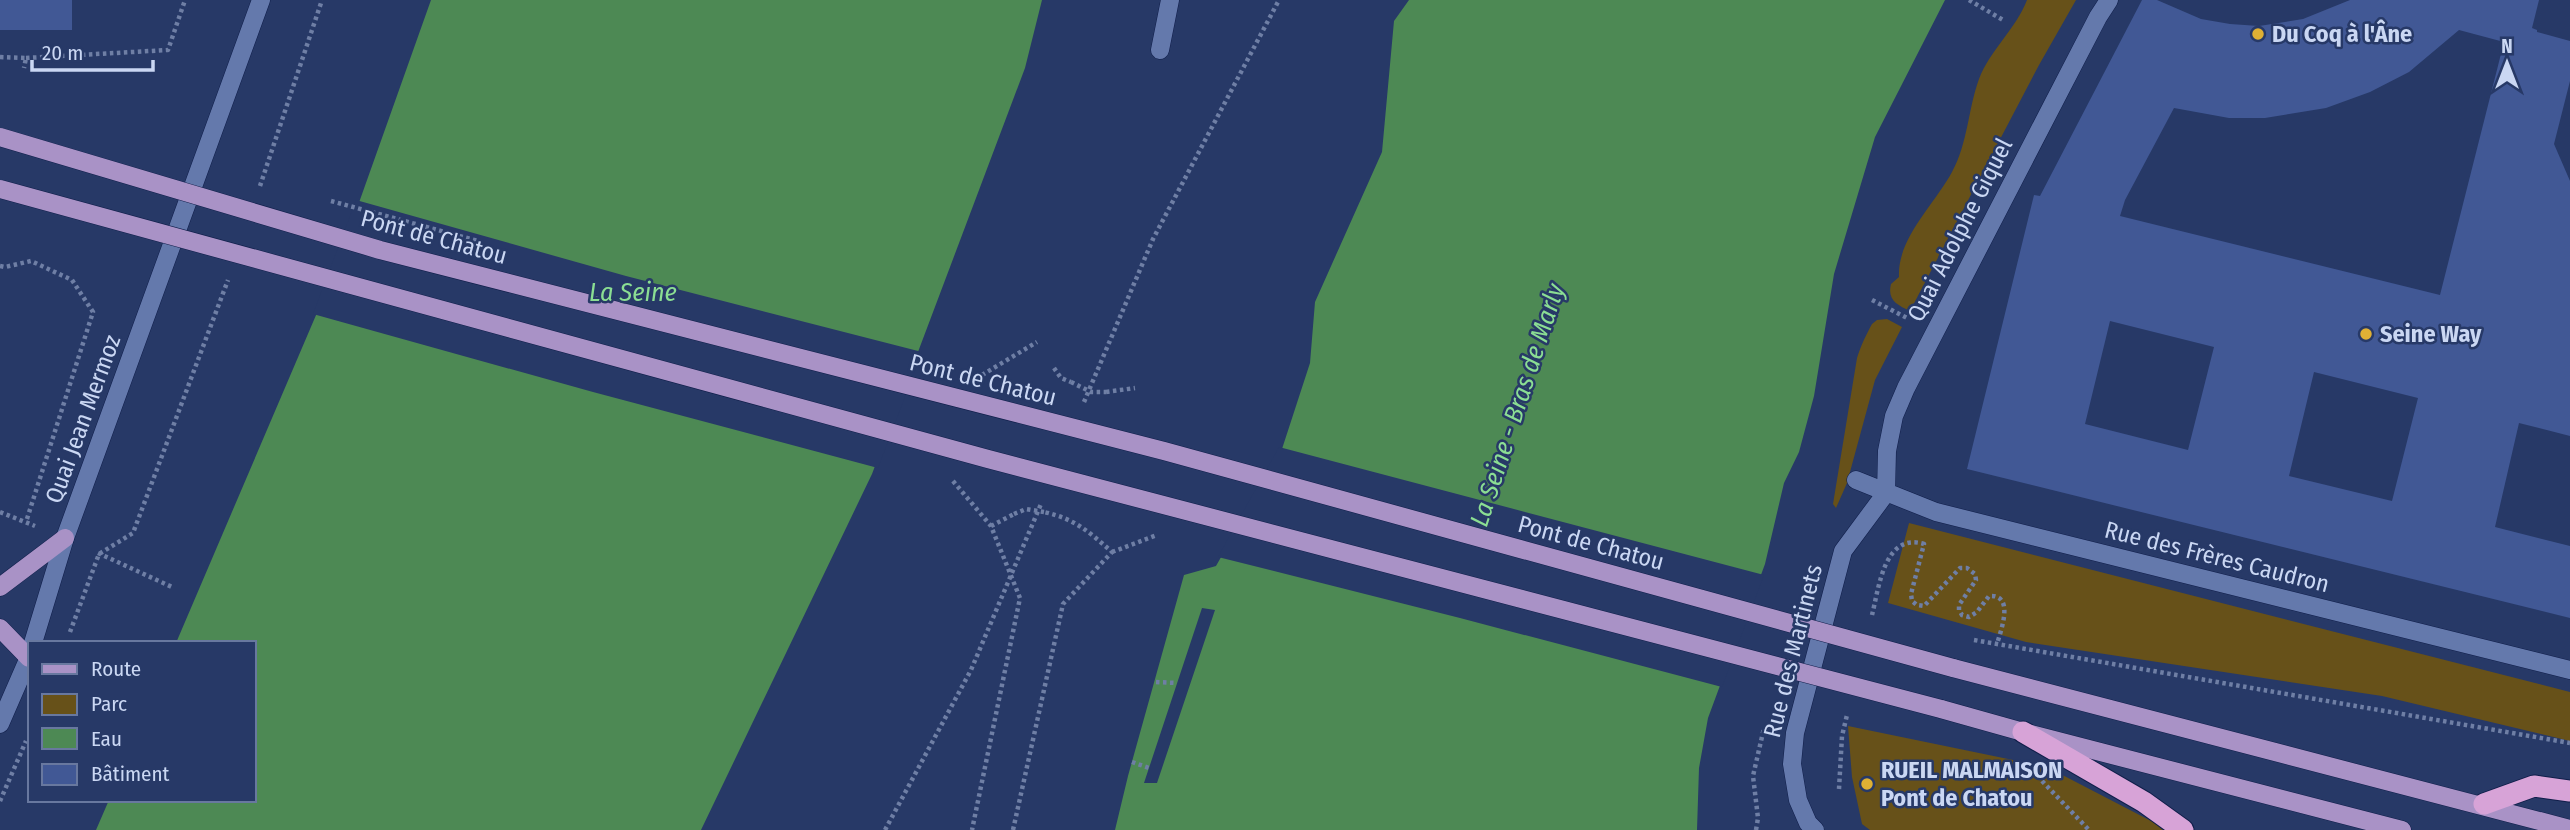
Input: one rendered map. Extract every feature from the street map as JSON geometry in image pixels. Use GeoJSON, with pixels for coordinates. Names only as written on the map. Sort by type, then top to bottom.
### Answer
{"type":"FeatureCollection","features":[{"type":"Feature","properties":{"kind":"highway"},"geometry":{"type":"LineString","coordinates":[[2023,732],[2144,802],[2183,830]]}},
{"type":"Feature","properties":{"kind":"highway"},"geometry":{"type":"LineString","coordinates":[[2484,804],[2534,786],[2570,791]]}},
{"type":"Feature","properties":{"kind":"main road","name":"Pont de Chatou"},"geometry":{"type":"LineString","coordinates":[[0,137],[380,250],[1164,451],[1953,668],[2484,804],[2570,829]]}},
{"type":"Feature","properties":{"kind":"main road"},"geometry":{"type":"LineString","coordinates":[[0,190],[988,459],[2402,830]]}},
{"type":"Feature","properties":{"kind":"main road"},"geometry":{"type":"LineString","coordinates":[[0,587],[65,538]]}},
{"type":"Feature","properties":{"kind":"main road"},"geometry":{"type":"LineString","coordinates":[[0,628],[28,650]]}},
{"type":"Feature","properties":{"kind":"street","name":"Quai Jean Mermoz"},"geometry":{"type":"LineString","coordinates":[[34,641],[65,538],[261,0]]}},
{"type":"Feature","properties":{"kind":"street"},"geometry":{"type":"LineString","coordinates":[[1160,50],[1170,0]]}},
{"type":"Feature","properties":{"kind":"street","name":"Quai Adolphe Giquel"},"geometry":{"type":"LineString","coordinates":[[1886,493],[1887,451],[1894,416],[1906,388],[2109,0]]}},
{"type":"Feature","properties":{"kind":"street","name":"Rue des Frères Caudron"},"geometry":{"type":"LineString","coordinates":[[1856,480],[1936,512],[2570,670]]}},
{"type":"Feature","properties":{"kind":"street","name":"Rue des Martinets"},"geometry":{"type":"LineString","coordinates":[[1815,830],[1808,823],[1798,800],[1792,764],[1795,733],[1843,551],[1886,493]]}},
{"type":"Feature","properties":{"kind":"street","name":"Quai Jean Mermoz"},"geometry":{"type":"LineString","coordinates":[[0,724],[28,659]]}},
{"type":"Feature","properties":{"kind":"path"},"geometry":{"type":"LineString","coordinates":[[0,57],[168,50],[185,0]]}},
{"type":"Feature","properties":{"kind":"path"},"geometry":{"type":"LineString","coordinates":[[259,190],[322,0]]}},
{"type":"Feature","properties":{"kind":"path"},"geometry":{"type":"LineString","coordinates":[[1081,411],[1153,239],[1279,0]]}},
{"type":"Feature","properties":{"kind":"path"},"geometry":{"type":"LineString","coordinates":[[1969,0],[2003,20]]}},
{"type":"Feature","properties":{"kind":"path"},"geometry":{"type":"LineString","coordinates":[[24,68],[26,58]]}},
{"type":"Feature","properties":{"kind":"path"},"geometry":{"type":"LineString","coordinates":[[258,181],[271,185]]}},
{"type":"Feature","properties":{"kind":"path"},"geometry":{"type":"LineString","coordinates":[[325,200],[485,243]]}},
{"type":"Feature","properties":{"kind":"path"},"geometry":{"type":"LineString","coordinates":[[0,266],[31,261],[72,280],[93,312],[26,522]]}},
{"type":"Feature","properties":{"kind":"path"},"geometry":{"type":"LineString","coordinates":[[67,641],[99,554],[133,533],[232,268]]}},
{"type":"Feature","properties":{"kind":"path"},"geometry":{"type":"LineString","coordinates":[[1872,300],[1914,321]]}},
{"type":"Feature","properties":{"kind":"path"},"geometry":{"type":"LineString","coordinates":[[978,378],[1037,342]]}},
{"type":"Feature","properties":{"kind":"path"},"geometry":{"type":"LineString","coordinates":[[1054,368],[1061,378],[1091,392],[1135,388]]}},
{"type":"Feature","properties":{"kind":"path"},"geometry":{"type":"LineString","coordinates":[[886,830],[971,670],[1044,497]]}},
{"type":"Feature","properties":{"kind":"path"},"geometry":{"type":"LineString","coordinates":[[972,830],[1020,598],[991,526],[1026,509],[1062,516],[1089,530],[1112,552],[1063,604],[1013,830]]}},
{"type":"Feature","properties":{"kind":"path"},"geometry":{"type":"LineString","coordinates":[[1886,562],[1900,546],[1918,542],[1924,544],[1911,594],[1912,601],[1924,606],[1959,568],[1966,568],[1975,574],[1976,580],[1959,605],[1959,610],[1962,615],[1969,617],[1977,612],[1989,596],[2002,599],[2005,606],[1997,644]]}},
{"type":"Feature","properties":{"kind":"path"},"geometry":{"type":"LineString","coordinates":[[99,554],[172,587]]}},
{"type":"Feature","properties":{"kind":"path"},"geometry":{"type":"LineString","coordinates":[[1962,638],[2570,743]]}},
{"type":"Feature","properties":{"kind":"path"},"geometry":{"type":"LineString","coordinates":[[1156,682],[1177,683]]}},
{"type":"Feature","properties":{"kind":"path"},"geometry":{"type":"LineString","coordinates":[[0,801],[28,738]]}},
{"type":"Feature","properties":{"kind":"path"},"geometry":{"type":"LineString","coordinates":[[1132,762],[1149,768]]}},
{"type":"Feature","properties":{"kind":"path"},"geometry":{"type":"LineString","coordinates":[[2039,778],[2089,830]]}},
{"type":"Feature","properties":{"kind":"path"},"geometry":{"type":"LineString","coordinates":[[1756,830],[1758,818]]}},
{"type":"Feature","properties":{"kind":"green space"},"geometry":{"type":"Polygon","coordinates":[[[2027,0],[2076,0],[1910,311],[1897,304],[1890,294],[1891,284],[1899,277],[1904,249],[1918,222],[1952,172],[1961,149],[1979,79],[2027,0]]]}},
{"type":"Feature","properties":{"kind":"green space"},"geometry":{"type":"Polygon","coordinates":[[[1887,319],[1902,327],[1875,380],[1847,483],[1836,508],[1833,504],[1857,358],[1872,324],[1877,320],[1887,319]]]}},
{"type":"Feature","properties":{"kind":"green space"},"geometry":{"type":"Polygon","coordinates":[[[1909,523],[2570,692],[2570,741],[2382,696],[2026,642],[1888,603],[1909,523]]]}},
{"type":"Feature","properties":{"kind":"green space"},"geometry":{"type":"Polygon","coordinates":[[[1848,726],[2047,767],[2153,822],[2163,830],[1870,830],[1862,824],[1852,777],[1848,726]]]}},
{"type":"Feature","properties":{"kind":"water","name":"La Seine"},"geometry":{"type":"Polygon","coordinates":[[[431,0],[1042,0],[1025,68],[872,474],[701,830],[96,830],[108,802],[256,802],[256,641],[177,641],[334,273],[431,0]]]}},
{"type":"Feature","properties":{"kind":"water","name":"La Seine - Bras de Marly"},"geometry":{"type":"Polygon","coordinates":[[[1409,0],[1945,0],[1875,137],[1834,274],[1814,396],[1799,452],[1784,483],[1765,564],[1708,718],[1699,768],[1697,830],[1115,830],[1184,575],[1216,566],[1281,452],[1310,363],[1315,302],[1382,152],[1394,21],[1409,0]]]}},
{"type":"Feature","properties":{"kind":"pier"},"geometry":{"type":"Polygon","coordinates":[[[356,200],[626,276],[922,352],[878,468],[313,314],[356,200]]]}},
{"type":"Feature","properties":{"kind":"pier"},"geometry":{"type":"Polygon","coordinates":[[[1279,447],[1764,575],[1722,687],[1218,557],[1279,447]]]}},
{"type":"Feature","properties":{"kind":"pier"},"geometry":{"type":"Polygon","coordinates":[[[1202,608],[1215,610],[1157,783],[1144,783],[1202,608]]]}},
{"type":"Feature","properties":{"kind":"building"},"geometry":{"type":"Polygon","coordinates":[[[0,0],[72,0],[72,30],[0,30],[0,0]]]}},
{"type":"Feature","properties":{"kind":"building","name":"Seine Way"},"geometry":{"type":"Polygon","coordinates":[[[2142,0],[2157,0],[2201,19],[2259,26],[2303,19],[2350,0],[2539,0],[2532,28],[2537,32],[2570,41],[2570,81],[2554,144],[2570,181],[2570,436],[2519,423],[2495,527],[2570,546],[2570,618],[1967,469],[2034,195],[2040,196],[2142,0]],[[2459,30],[2409,72],[2370,92],[2326,108],[2265,118],[2229,118],[2174,108],[2125,200],[2120,216],[2440,295],[2504,42],[2459,30]],[[2110,321],[2085,424],[2188,450],[2214,347],[2110,321]],[[2314,372],[2289,476],[2392,501],[2418,398],[2314,372]]]}},
{"type":"Feature","properties":{"kind":"place","name":"Du Coq à l'Âne"},"geometry":{"type":"Point","coordinates":[2258,34]}},
{"type":"Feature","properties":{"kind":"place","name":"Seine Way"},"geometry":{"type":"Point","coordinates":[2366,334]}},
{"type":"Feature","properties":{"kind":"place","name":"RUEIL MALMAISON Pont de Chatou"},"geometry":{"type":"Point","coordinates":[1867,784]}}]}
